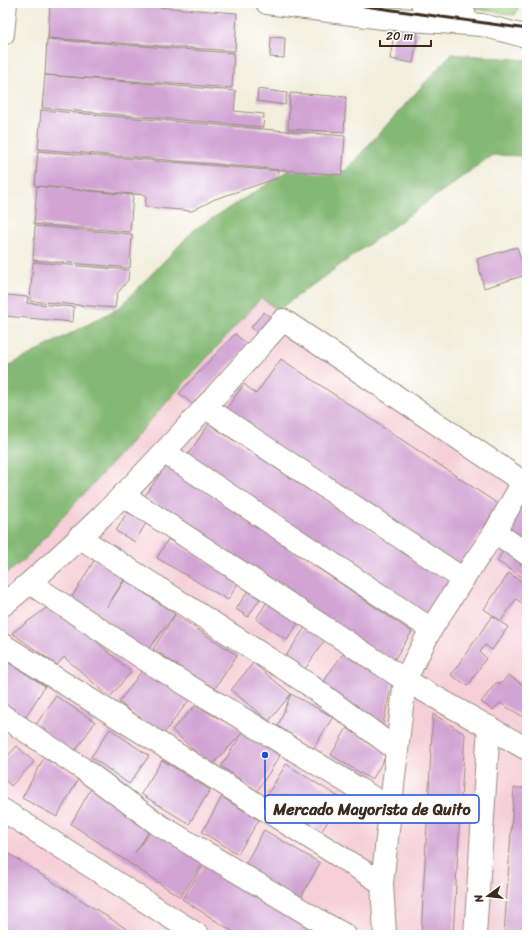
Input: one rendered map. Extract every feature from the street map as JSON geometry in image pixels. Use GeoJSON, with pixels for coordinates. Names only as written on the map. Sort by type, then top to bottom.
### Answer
{"type":"FeatureCollection","features":[{"type":"Feature","properties":{"kind":"street"},"geometry":{"type":"LineString","coordinates":[[3,34],[6,3]]}},
{"type":"Feature","properties":{"kind":"street"},"geometry":{"type":"LineString","coordinates":[[267,3],[383,18],[482,25],[520,35],[527,34]]}},
{"type":"Feature","properties":{"kind":"street"},"geometry":{"type":"LineString","coordinates":[[422,3],[524,24],[527,26]]}},
{"type":"Feature","properties":{"kind":"street"},"geometry":{"type":"LineString","coordinates":[[3,605],[30,583],[123,495],[164,452],[283,320],[523,482],[495,532],[431,629],[405,680],[382,883],[385,935]]}},
{"type":"Feature","properties":{"kind":"street"},"geometry":{"type":"LineString","coordinates":[[205,407],[463,579]]}},
{"type":"Feature","properties":{"kind":"street"},"geometry":{"type":"LineString","coordinates":[[164,452],[431,629]]}},
{"type":"Feature","properties":{"kind":"street"},"geometry":{"type":"LineString","coordinates":[[123,495],[405,680],[527,749]]}},
{"type":"Feature","properties":{"kind":"street"},"geometry":{"type":"LineString","coordinates":[[495,532],[527,554]]}},
{"type":"Feature","properties":{"kind":"street"},"geometry":{"type":"LineString","coordinates":[[79,537],[308,684],[397,750]]}},
{"type":"Feature","properties":{"kind":"street"},"geometry":{"type":"LineString","coordinates":[[30,583],[149,662],[390,808]]}},
{"type":"Feature","properties":{"kind":"street"},"geometry":{"type":"LineString","coordinates":[[3,645],[382,883]]}},
{"type":"Feature","properties":{"kind":"street"},"geometry":{"type":"LineString","coordinates":[[3,716],[83,769],[159,825],[345,935]]}},
{"type":"Feature","properties":{"kind":"street"},"geometry":{"type":"LineString","coordinates":[[475,935],[489,727]]}},
{"type":"Feature","properties":{"kind":"street"},"geometry":{"type":"LineString","coordinates":[[3,810],[198,935]]}},
{"type":"Feature","properties":{"kind":"shaded area"},"geometry":{"type":"Polygon","coordinates":[[[261,298],[527,495],[527,935],[3,935],[3,576],[24,560],[261,298]]]}},
{"type":"Feature","properties":{"kind":"green space"},"geometry":{"type":"Polygon","coordinates":[[[443,3],[520,3],[515,15],[443,3]]]}},
{"type":"Feature","properties":{"kind":"green space"},"geometry":{"type":"Polygon","coordinates":[[[451,54],[527,60],[527,156],[492,155],[278,310],[261,298],[24,560],[3,576],[3,369],[119,308],[195,229],[290,170],[345,171],[451,54]]]}},
{"type":"Feature","properties":{"kind":"building"},"geometry":{"type":"Polygon","coordinates":[[[50,3],[103,3],[237,13],[235,51],[48,38],[50,3]]]}},
{"type":"Feature","properties":{"kind":"building"},"geometry":{"type":"Polygon","coordinates":[[[395,28],[418,32],[413,63],[390,59],[395,28]]]}},
{"type":"Feature","properties":{"kind":"building"},"geometry":{"type":"Polygon","coordinates":[[[271,37],[285,38],[284,58],[270,57],[271,37]]]}},
{"type":"Feature","properties":{"kind":"building"},"geometry":{"type":"Polygon","coordinates":[[[47,39],[234,53],[232,88],[45,75],[47,39]]]}},
{"type":"Feature","properties":{"kind":"building"},"geometry":{"type":"Polygon","coordinates":[[[45,75],[236,91],[234,111],[264,114],[263,127],[42,108],[45,75]]]}},
{"type":"Feature","properties":{"kind":"building"},"geometry":{"type":"Polygon","coordinates":[[[258,89],[287,93],[285,105],[257,101],[258,89]]]}},
{"type":"Feature","properties":{"kind":"building"},"geometry":{"type":"Polygon","coordinates":[[[290,93],[346,97],[344,132],[288,129],[290,93]]]}},
{"type":"Feature","properties":{"kind":"building"},"geometry":{"type":"Polygon","coordinates":[[[41,110],[345,136],[342,175],[38,149],[41,110]]]}},
{"type":"Feature","properties":{"kind":"building"},"geometry":{"type":"Polygon","coordinates":[[[38,151],[278,171],[278,178],[215,199],[192,211],[145,207],[146,195],[35,186],[38,151]]]}},
{"type":"Feature","properties":{"kind":"building"},"geometry":{"type":"Polygon","coordinates":[[[37,186],[133,195],[130,232],[34,224],[37,186]]]}},
{"type":"Feature","properties":{"kind":"building"},"geometry":{"type":"Polygon","coordinates":[[[35,226],[132,234],[130,268],[33,260],[35,226]]]}},
{"type":"Feature","properties":{"kind":"building"},"geometry":{"type":"Polygon","coordinates":[[[517,247],[526,275],[484,288],[477,259],[517,247]]]}},
{"type":"Feature","properties":{"kind":"building"},"geometry":{"type":"Polygon","coordinates":[[[33,262],[129,270],[128,280],[117,294],[115,308],[30,301],[33,262]]]}},
{"type":"Feature","properties":{"kind":"building"},"geometry":{"type":"Polygon","coordinates":[[[6,295],[28,297],[27,303],[74,307],[73,322],[4,316],[6,295]]]}},
{"type":"Feature","properties":{"kind":"building"},"geometry":{"type":"Polygon","coordinates":[[[264,312],[276,322],[262,338],[251,327],[264,312]]]}},
{"type":"Feature","properties":{"kind":"building"},"geometry":{"type":"Polygon","coordinates":[[[235,334],[248,345],[192,404],[179,393],[235,334]]]}},
{"type":"Feature","properties":{"kind":"building"},"geometry":{"type":"Polygon","coordinates":[[[281,359],[498,504],[459,567],[224,412],[244,384],[256,394],[281,359]]]}},
{"type":"Feature","properties":{"kind":"building"},"geometry":{"type":"Polygon","coordinates":[[[209,424],[452,584],[431,616],[187,456],[209,424]]]}},
{"type":"Feature","properties":{"kind":"building"},"geometry":{"type":"Polygon","coordinates":[[[166,465],[412,632],[391,664],[145,496],[166,465]]]}},
{"type":"Feature","properties":{"kind":"building"},"geometry":{"type":"Polygon","coordinates":[[[521,503],[527,507],[527,547],[504,530],[521,503]]]}},
{"type":"Feature","properties":{"kind":"building"},"geometry":{"type":"Polygon","coordinates":[[[127,512],[146,523],[135,542],[116,531],[127,512]]]}},
{"type":"Feature","properties":{"kind":"building"},"geometry":{"type":"Polygon","coordinates":[[[168,539],[239,581],[228,600],[157,558],[168,539]]]}},
{"type":"Feature","properties":{"kind":"building"},"geometry":{"type":"Polygon","coordinates":[[[504,550],[527,566],[527,580],[497,561],[504,550]]]}},
{"type":"Feature","properties":{"kind":"building"},"geometry":{"type":"Polygon","coordinates":[[[95,559],[125,578],[107,607],[125,580],[175,614],[147,651],[70,600],[95,559]]]}},
{"type":"Feature","properties":{"kind":"building"},"geometry":{"type":"Polygon","coordinates":[[[509,573],[527,585],[527,607],[516,599],[501,621],[484,609],[509,573]]]}},
{"type":"Feature","properties":{"kind":"building"},"geometry":{"type":"Polygon","coordinates":[[[248,591],[260,599],[248,617],[236,609],[248,591]]]}},
{"type":"Feature","properties":{"kind":"building"},"geometry":{"type":"Polygon","coordinates":[[[267,602],[298,623],[287,640],[256,619],[267,602]]]}},
{"type":"Feature","properties":{"kind":"building"},"geometry":{"type":"Polygon","coordinates":[[[49,606],[86,632],[131,672],[110,697],[64,657],[57,665],[12,633],[49,606]]]}},
{"type":"Feature","properties":{"kind":"building"},"geometry":{"type":"Polygon","coordinates":[[[175,615],[237,655],[214,690],[153,649],[175,615]]]}},
{"type":"Feature","properties":{"kind":"building"},"geometry":{"type":"Polygon","coordinates":[[[492,616],[508,627],[492,650],[485,645],[480,652],[486,658],[468,686],[451,675],[492,616]]]}},
{"type":"Feature","properties":{"kind":"building"},"geometry":{"type":"Polygon","coordinates":[[[306,626],[325,640],[302,673],[283,660],[306,626]]]}},
{"type":"Feature","properties":{"kind":"building"},"geometry":{"type":"Polygon","coordinates":[[[343,654],[392,683],[382,728],[321,686],[343,654]]]}},
{"type":"Feature","properties":{"kind":"building"},"geometry":{"type":"Polygon","coordinates":[[[3,659],[45,686],[25,718],[3,703],[3,659]]]}},
{"type":"Feature","properties":{"kind":"building"},"geometry":{"type":"Polygon","coordinates":[[[253,663],[291,694],[269,721],[231,690],[253,663]]]}},
{"type":"Feature","properties":{"kind":"building"},"geometry":{"type":"Polygon","coordinates":[[[146,665],[193,695],[162,736],[119,702],[146,665]]]}},
{"type":"Feature","properties":{"kind":"building"},"geometry":{"type":"Polygon","coordinates":[[[508,675],[522,684],[525,676],[527,678],[527,719],[500,703],[493,710],[481,702],[496,683],[502,683],[508,675]]]}},
{"type":"Feature","properties":{"kind":"building"},"geometry":{"type":"Polygon","coordinates":[[[291,694],[333,717],[313,749],[278,726],[291,694]]]}},
{"type":"Feature","properties":{"kind":"building"},"geometry":{"type":"Polygon","coordinates":[[[56,696],[95,722],[74,753],[35,726],[56,696]]]}},
{"type":"Feature","properties":{"kind":"building"},"geometry":{"type":"Polygon","coordinates":[[[195,706],[244,731],[211,766],[172,730],[195,706]]]}},
{"type":"Feature","properties":{"kind":"building"},"geometry":{"type":"Polygon","coordinates":[[[433,714],[465,734],[453,935],[421,935],[433,714]]]}},
{"type":"Feature","properties":{"kind":"building"},"geometry":{"type":"Polygon","coordinates":[[[347,728],[387,754],[372,780],[331,755],[347,728]]]}},
{"type":"Feature","properties":{"kind":"building"},"geometry":{"type":"Polygon","coordinates":[[[110,729],[149,756],[129,784],[91,757],[110,729]]]}},
{"type":"Feature","properties":{"kind":"building"},"geometry":{"type":"Polygon","coordinates":[[[244,731],[280,756],[257,791],[221,766],[244,731]]]}},
{"type":"Feature","properties":{"kind":"building"},"geometry":{"type":"Polygon","coordinates":[[[17,746],[34,762],[11,786],[3,778],[3,761],[17,746]]]}},
{"type":"Feature","properties":{"kind":"building"},"geometry":{"type":"Polygon","coordinates":[[[44,758],[79,778],[57,817],[22,798],[44,758]]]}},
{"type":"Feature","properties":{"kind":"building"},"geometry":{"type":"Polygon","coordinates":[[[162,760],[210,790],[189,824],[141,794],[162,760]]]}},
{"type":"Feature","properties":{"kind":"building"},"geometry":{"type":"Polygon","coordinates":[[[286,764],[342,799],[321,832],[266,797],[286,764]]]}},
{"type":"Feature","properties":{"kind":"building"},"geometry":{"type":"Polygon","coordinates":[[[92,787],[150,829],[135,853],[152,829],[204,862],[180,897],[71,824],[92,787]]]}},
{"type":"Feature","properties":{"kind":"building"},"geometry":{"type":"Polygon","coordinates":[[[514,788],[527,788],[527,935],[504,935],[514,788]]]}},
{"type":"Feature","properties":{"kind":"building"},"geometry":{"type":"Polygon","coordinates":[[[222,797],[259,820],[238,854],[202,832],[222,797]]]}},
{"type":"Feature","properties":{"kind":"building"},"geometry":{"type":"Polygon","coordinates":[[[264,830],[320,863],[299,901],[243,868],[264,830]]]}},
{"type":"Feature","properties":{"kind":"building"},"geometry":{"type":"Polygon","coordinates":[[[3,850],[136,935],[3,935],[3,850]]]}},
{"type":"Feature","properties":{"kind":"building"},"geometry":{"type":"Polygon","coordinates":[[[206,862],[319,935],[238,935],[182,899],[206,862]]]}},
{"type":"Feature","properties":{"kind":"railway"},"geometry":{"type":"LineString","coordinates":[[343,3],[527,29]]}},
{"type":"Feature","properties":{"kind":"place","name":"Mercado Mayorista de Quito"},"geometry":{"type":"Point","coordinates":[265,755]}}]}
